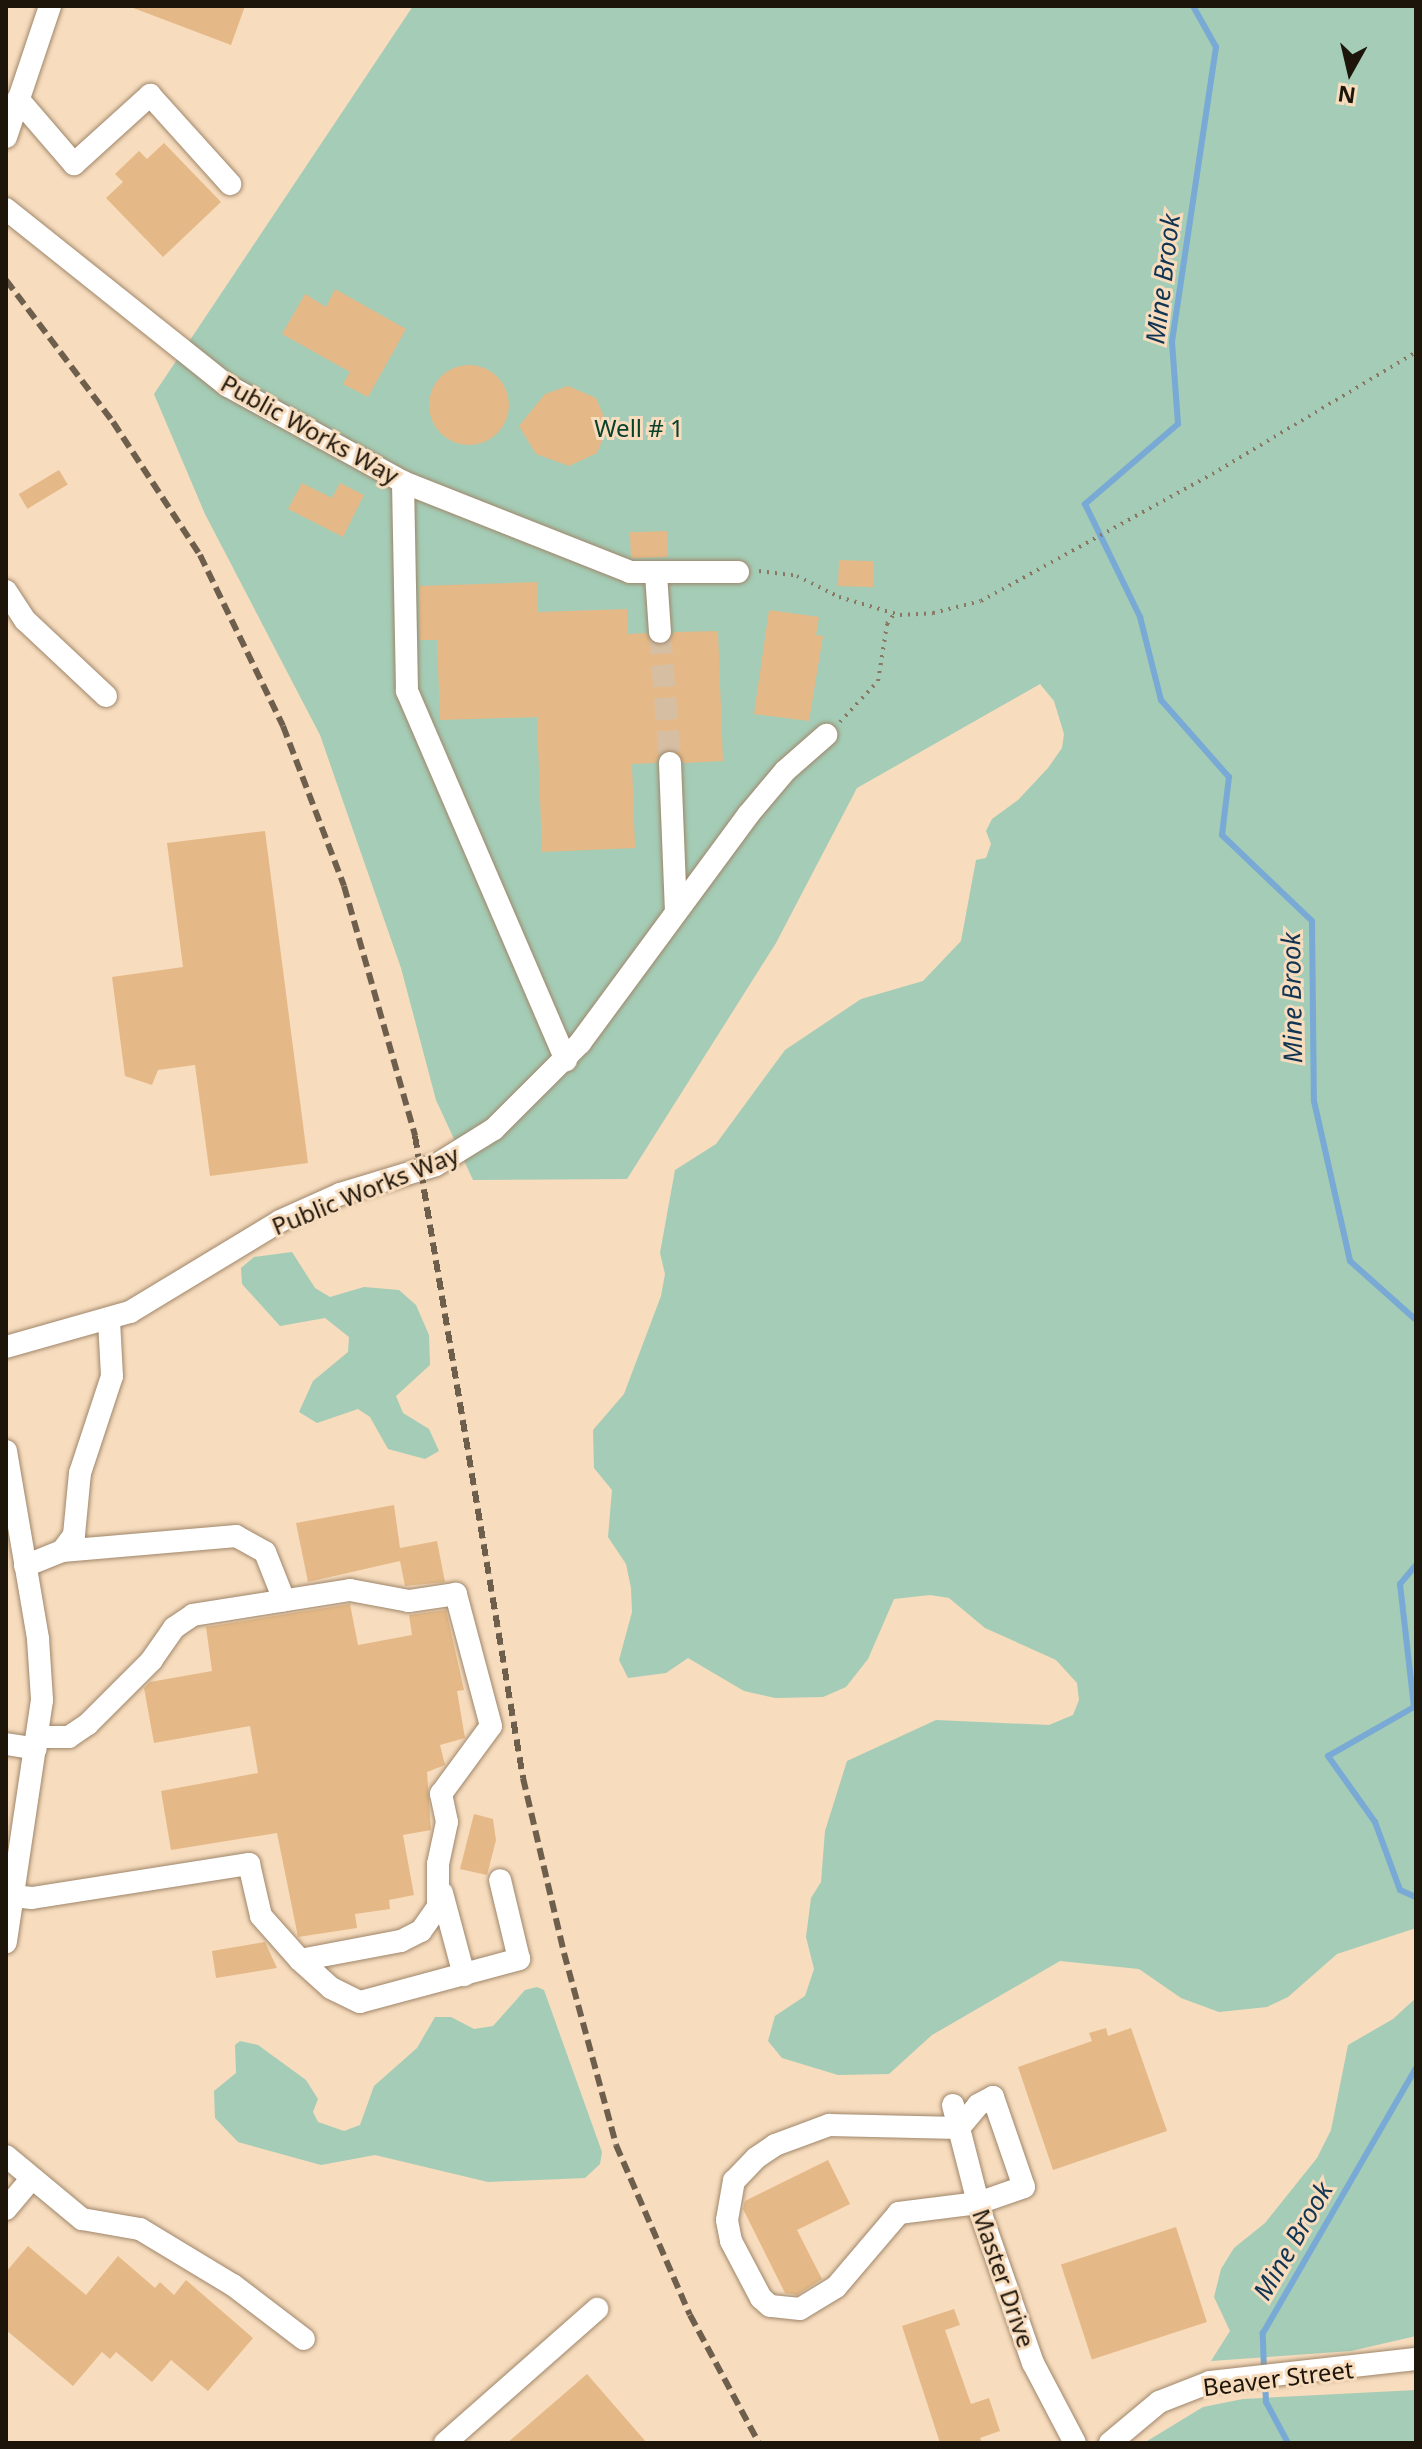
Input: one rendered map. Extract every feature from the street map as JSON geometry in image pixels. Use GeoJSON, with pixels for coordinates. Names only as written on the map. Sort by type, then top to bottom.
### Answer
{"type":"FeatureCollection","features":[{"type":"Feature","properties":{"kind":"street"},"geometry":{"type":"LineString","coordinates":[[6,137],[16,86],[50,6]]}},
{"type":"Feature","properties":{"kind":"street"},"geometry":{"type":"LineString","coordinates":[[16,86],[74,164],[150,95],[230,184]]}},
{"type":"Feature","properties":{"kind":"street","name":"Public Works Way"},"geometry":{"type":"LineString","coordinates":[[6,209],[228,386],[403,482],[618,568],[656,574],[738,572]]}},
{"type":"Feature","properties":{"kind":"street"},"geometry":{"type":"LineString","coordinates":[[403,482],[407,691],[566,1060]]}},
{"type":"Feature","properties":{"kind":"street"},"geometry":{"type":"LineString","coordinates":[[656,574],[660,632]]}},
{"type":"Feature","properties":{"kind":"street"},"geometry":{"type":"LineString","coordinates":[[6,591],[25,620],[106,696]]}},
{"type":"Feature","properties":{"kind":"street","name":"Public Works Way"},"geometry":{"type":"LineString","coordinates":[[6,1347],[109,1320],[149,1302],[196,1268],[280,1221],[340,1194],[448,1159],[513,1114],[566,1060],[771,786],[826,735]]}},
{"type":"Feature","properties":{"kind":"street"},"geometry":{"type":"LineString","coordinates":[[670,763],[676,911]]}},
{"type":"Feature","properties":{"kind":"street"},"geometry":{"type":"LineString","coordinates":[[62,1551],[74,1535],[80,1473],[112,1376],[109,1320]]}},
{"type":"Feature","properties":{"kind":"street"},"geometry":{"type":"LineString","coordinates":[[6,1451],[39,1656],[36,1743],[6,1942]]}},
{"type":"Feature","properties":{"kind":"street"},"geometry":{"type":"LineString","coordinates":[[25,1566],[62,1551],[236,1536],[265,1552],[284,1600]]}},
{"type":"Feature","properties":{"kind":"street"},"geometry":{"type":"LineString","coordinates":[[6,1744],[69,1737],[88,1724],[152,1660],[184,1619],[350,1590],[409,1601],[451,1593],[459,1598],[491,1726],[441,1794],[447,1822],[438,1864],[441,1892],[464,1975]]}},
{"type":"Feature","properties":{"kind":"street"},"geometry":{"type":"LineString","coordinates":[[13,1896],[32,1898],[249,1864],[261,1916],[300,1960],[331,1988],[360,2002],[519,1959],[500,1880]]}},
{"type":"Feature","properties":{"kind":"street"},"geometry":{"type":"LineString","coordinates":[[300,1960],[414,1936],[433,1915],[441,1892]]}},
{"type":"Feature","properties":{"kind":"street"},"geometry":{"type":"LineString","coordinates":[[993,2097],[1024,2187],[978,2203],[899,2213],[836,2287],[800,2309],[770,2306],[761,2298],[731,2241],[728,2197],[734,2181],[775,2145],[829,2125],[959,2128],[978,2105],[993,2097]]}},
{"type":"Feature","properties":{"kind":"street","name":"Master Drive"},"geometry":{"type":"LineString","coordinates":[[953,2105],[978,2203],[1033,2363],[1075,2443]]}},
{"type":"Feature","properties":{"kind":"street"},"geometry":{"type":"LineString","coordinates":[[6,2156],[82,2219],[140,2229],[233,2285],[304,2339]]}},
{"type":"Feature","properties":{"kind":"street"},"geometry":{"type":"LineString","coordinates":[[6,2209],[32,2178]]}},
{"type":"Feature","properties":{"kind":"street"},"geometry":{"type":"LineString","coordinates":[[445,2443],[597,2309]]}},
{"type":"Feature","properties":{"kind":"street","name":"Beaver Street"},"geometry":{"type":"LineString","coordinates":[[1110,2443],[1171,2396],[1210,2382],[1416,2359]]}},
{"type":"Feature","properties":{"kind":"path"},"geometry":{"type":"LineString","coordinates":[[738,572],[778,571],[895,614],[933,613],[990,598],[1416,352]]}},
{"type":"Feature","properties":{"kind":"path"},"geometry":{"type":"LineString","coordinates":[[826,735],[877,684],[887,624],[895,614]]}},
{"type":"Feature","properties":{"kind":"green space","name":"Well # 1"},"geometry":{"type":"Polygon","coordinates":[[[413,6],[1416,6],[1416,1928],[1337,1954],[1288,1997],[1267,2007],[1219,2012],[1181,1998],[1139,1969],[1060,1961],[932,2035],[889,2074],[838,2075],[782,2058],[768,2041],[775,2016],[805,1996],[814,1969],[806,1937],[811,1898],[821,1882],[825,1831],[847,1761],[936,1720],[1049,1725],[1073,1715],[1079,1700],[1077,1683],[1056,1660],[985,1628],[949,1598],[930,1595],[894,1599],[868,1659],[846,1687],[823,1697],[775,1698],[744,1691],[688,1658],[666,1673],[628,1678],[619,1660],[632,1612],[631,1588],[626,1564],[608,1537],[612,1490],[594,1468],[593,1430],[624,1394],[661,1296],[665,1274],[660,1253],[675,1170],[716,1144],[785,1050],[861,999],[923,981],[961,941],[976,860],[986,858],[991,844],[986,831],[992,819],[1018,800],[1048,768],[1062,748],[1064,734],[1054,701],[1040,684],[857,788],[776,943],[627,1179],[473,1180],[436,1100],[401,968],[320,735],[205,514],[154,394],[413,6]]]}},
{"type":"Feature","properties":{"kind":"green space"},"geometry":{"type":"Polygon","coordinates":[[[292,1252],[315,1288],[330,1297],[364,1287],[399,1290],[416,1305],[429,1335],[430,1365],[396,1396],[403,1413],[429,1429],[439,1451],[425,1459],[388,1449],[370,1417],[358,1409],[317,1423],[299,1412],[313,1381],[348,1352],[349,1337],[325,1318],[280,1326],[242,1284],[241,1268],[254,1257],[292,1252]]]}},
{"type":"Feature","properties":{"kind":"green space"},"geometry":{"type":"Polygon","coordinates":[[[537,1987],[544,1990],[602,2152],[600,2164],[585,2178],[488,2182],[375,2155],[321,2165],[238,2142],[215,2118],[214,2091],[236,2073],[235,2045],[240,2041],[258,2045],[306,2080],[318,2099],[313,2112],[318,2122],[344,2131],[360,2125],[374,2086],[417,2048],[435,2017],[451,2017],[474,2029],[493,2026],[525,1990],[537,1987]]]}},
{"type":"Feature","properties":{"kind":"green space"},"geometry":{"type":"Polygon","coordinates":[[[1416,1998],[1416,2336],[1351,2351],[1211,2361],[1230,2331],[1214,2297],[1221,2269],[1234,2248],[1265,2223],[1317,2158],[1331,2130],[1348,2045],[1393,2019],[1416,1998]]]}},
{"type":"Feature","properties":{"kind":"green space"},"geometry":{"type":"Polygon","coordinates":[[[1416,2390],[1416,2443],[1144,2443],[1203,2407],[1243,2399],[1416,2390]]]}},
{"type":"Feature","properties":{"kind":"building"},"geometry":{"type":"Polygon","coordinates":[[[128,6],[245,6],[231,45],[128,6]]]}},
{"type":"Feature","properties":{"kind":"building"},"geometry":{"type":"Polygon","coordinates":[[[164,143],[221,202],[163,257],[106,198],[123,182],[115,174],[139,151],[147,159],[164,143]]]}},
{"type":"Feature","properties":{"kind":"building"},"geometry":{"type":"Polygon","coordinates":[[[335,289],[406,329],[368,397],[343,384],[350,372],[282,334],[305,294],[326,307],[335,289]]]}},
{"type":"Feature","properties":{"kind":"building"},"geometry":{"type":"Polygon","coordinates":[[[461,365],[477,365],[498,376],[509,397],[509,413],[498,434],[477,445],[461,445],[447,439],[435,427],[429,413],[429,397],[435,383],[447,371],[461,365]]]}},
{"type":"Feature","properties":{"kind":"building"},"geometry":{"type":"Polygon","coordinates":[[[568,386],[596,398],[608,426],[597,453],[569,466],[536,454],[519,426],[545,394],[568,386]]]}},
{"type":"Feature","properties":{"kind":"building"},"geometry":{"type":"Polygon","coordinates":[[[59,470],[68,485],[27,509],[19,494],[59,470]]]}},
{"type":"Feature","properties":{"kind":"building"},"geometry":{"type":"Polygon","coordinates":[[[302,483],[332,498],[340,483],[364,495],[343,537],[288,509],[302,483]]]}},
{"type":"Feature","properties":{"kind":"building"},"geometry":{"type":"Polygon","coordinates":[[[667,531],[668,557],[631,558],[630,532],[667,531]]]}},
{"type":"Feature","properties":{"kind":"building"},"geometry":{"type":"Polygon","coordinates":[[[839,560],[874,561],[873,587],[838,586],[839,560]]]}},
{"type":"Feature","properties":{"kind":"building"},"geometry":{"type":"Polygon","coordinates":[[[537,582],[538,612],[627,609],[628,634],[646,633],[655,645],[668,643],[674,632],[718,631],[723,761],[684,763],[670,749],[662,752],[656,763],[632,764],[635,848],[542,852],[537,717],[440,720],[437,640],[420,640],[419,586],[537,582]]]}},
{"type":"Feature","properties":{"kind":"building"},"geometry":{"type":"Polygon","coordinates":[[[769,610],[819,617],[816,635],[823,636],[809,721],[754,714],[769,610]]]}},
{"type":"Feature","properties":{"kind":"building"},"geometry":{"type":"Polygon","coordinates":[[[265,831],[308,1163],[210,1176],[195,1065],[158,1070],[152,1085],[125,1076],[112,977],[183,967],[167,843],[265,831]]]}},
{"type":"Feature","properties":{"kind":"building"},"geometry":{"type":"Polygon","coordinates":[[[394,1505],[400,1548],[437,1541],[445,1582],[405,1586],[400,1561],[308,1582],[296,1523],[394,1505]]]}},
{"type":"Feature","properties":{"kind":"building"},"geometry":{"type":"Polygon","coordinates":[[[350,1604],[358,1645],[412,1635],[409,1615],[446,1610],[464,1690],[457,1691],[465,1738],[440,1745],[445,1765],[427,1772],[431,1830],[403,1835],[414,1895],[389,1900],[390,1909],[355,1914],[357,1928],[298,1937],[277,1833],[171,1850],[161,1791],[258,1773],[250,1726],[154,1743],[144,1688],[150,1682],[212,1671],[206,1627],[350,1604]]]}},
{"type":"Feature","properties":{"kind":"building"},"geometry":{"type":"Polygon","coordinates":[[[474,1814],[493,1819],[496,1840],[487,1875],[460,1869],[474,1814]]]}},
{"type":"Feature","properties":{"kind":"building"},"geometry":{"type":"Polygon","coordinates":[[[265,1942],[277,1968],[216,1978],[212,1951],[265,1942]]]}},
{"type":"Feature","properties":{"kind":"building"},"geometry":{"type":"Polygon","coordinates":[[[1106,2028],[1108,2036],[1131,2028],[1167,2131],[1053,2170],[1018,2067],[1092,2041],[1089,2033],[1106,2028]]]}},
{"type":"Feature","properties":{"kind":"building"},"geometry":{"type":"Polygon","coordinates":[[[828,2160],[850,2204],[797,2230],[822,2279],[797,2295],[785,2293],[743,2209],[745,2201],[828,2160]]]}},
{"type":"Feature","properties":{"kind":"building"},"geometry":{"type":"Polygon","coordinates":[[[1176,2227],[1207,2322],[1092,2359],[1061,2264],[1176,2227]]]}},
{"type":"Feature","properties":{"kind":"building"},"geometry":{"type":"Polygon","coordinates":[[[28,2246],[86,2295],[118,2256],[155,2288],[160,2282],[174,2295],[186,2280],[253,2338],[208,2391],[171,2360],[152,2382],[116,2352],[110,2359],[102,2352],[73,2386],[6,2330],[6,2272],[28,2246]]]}},
{"type":"Feature","properties":{"kind":"building"},"geometry":{"type":"Polygon","coordinates":[[[954,2309],[960,2325],[945,2330],[971,2404],[989,2398],[1000,2431],[980,2438],[982,2443],[940,2443],[902,2326],[954,2309]]]}},
{"type":"Feature","properties":{"kind":"building"},"geometry":{"type":"Polygon","coordinates":[[[587,2374],[647,2443],[507,2443],[587,2374]]]}},
{"type":"Feature","properties":{"kind":"waterway","name":"Mine Brook"},"geometry":{"type":"LineString","coordinates":[[1193,6],[1216,47],[1172,342],[1178,424],[1085,504],[1140,617],[1161,700],[1229,777],[1222,835],[1312,921],[1314,1101],[1350,1261],[1416,1320]]}},
{"type":"Feature","properties":{"kind":"waterway","name":"Mine Brook"},"geometry":{"type":"LineString","coordinates":[[1416,1565],[1400,1584],[1414,1707],[1328,1756],[1375,1822],[1400,1890],[1416,1897]]}},
{"type":"Feature","properties":{"kind":"waterway","name":"Mine Brook"},"geometry":{"type":"LineString","coordinates":[[1264,2371],[1263,2333],[1416,2068]]}},
{"type":"Feature","properties":{"kind":"waterway","name":"Mine Brook"},"geometry":{"type":"LineString","coordinates":[[1265,2382],[1266,2402],[1288,2443]]}},
{"type":"Feature","properties":{"kind":"tunnel"},"geometry":{"type":"LineString","coordinates":[[660,632],[670,763]]}},
{"type":"Feature","properties":{"kind":"railway"},"geometry":{"type":"LineString","coordinates":[[6,280],[113,422],[200,555],[283,726],[344,886],[415,1136],[523,1778],[564,1953],[616,2145],[690,2315],[759,2443]]}}]}
